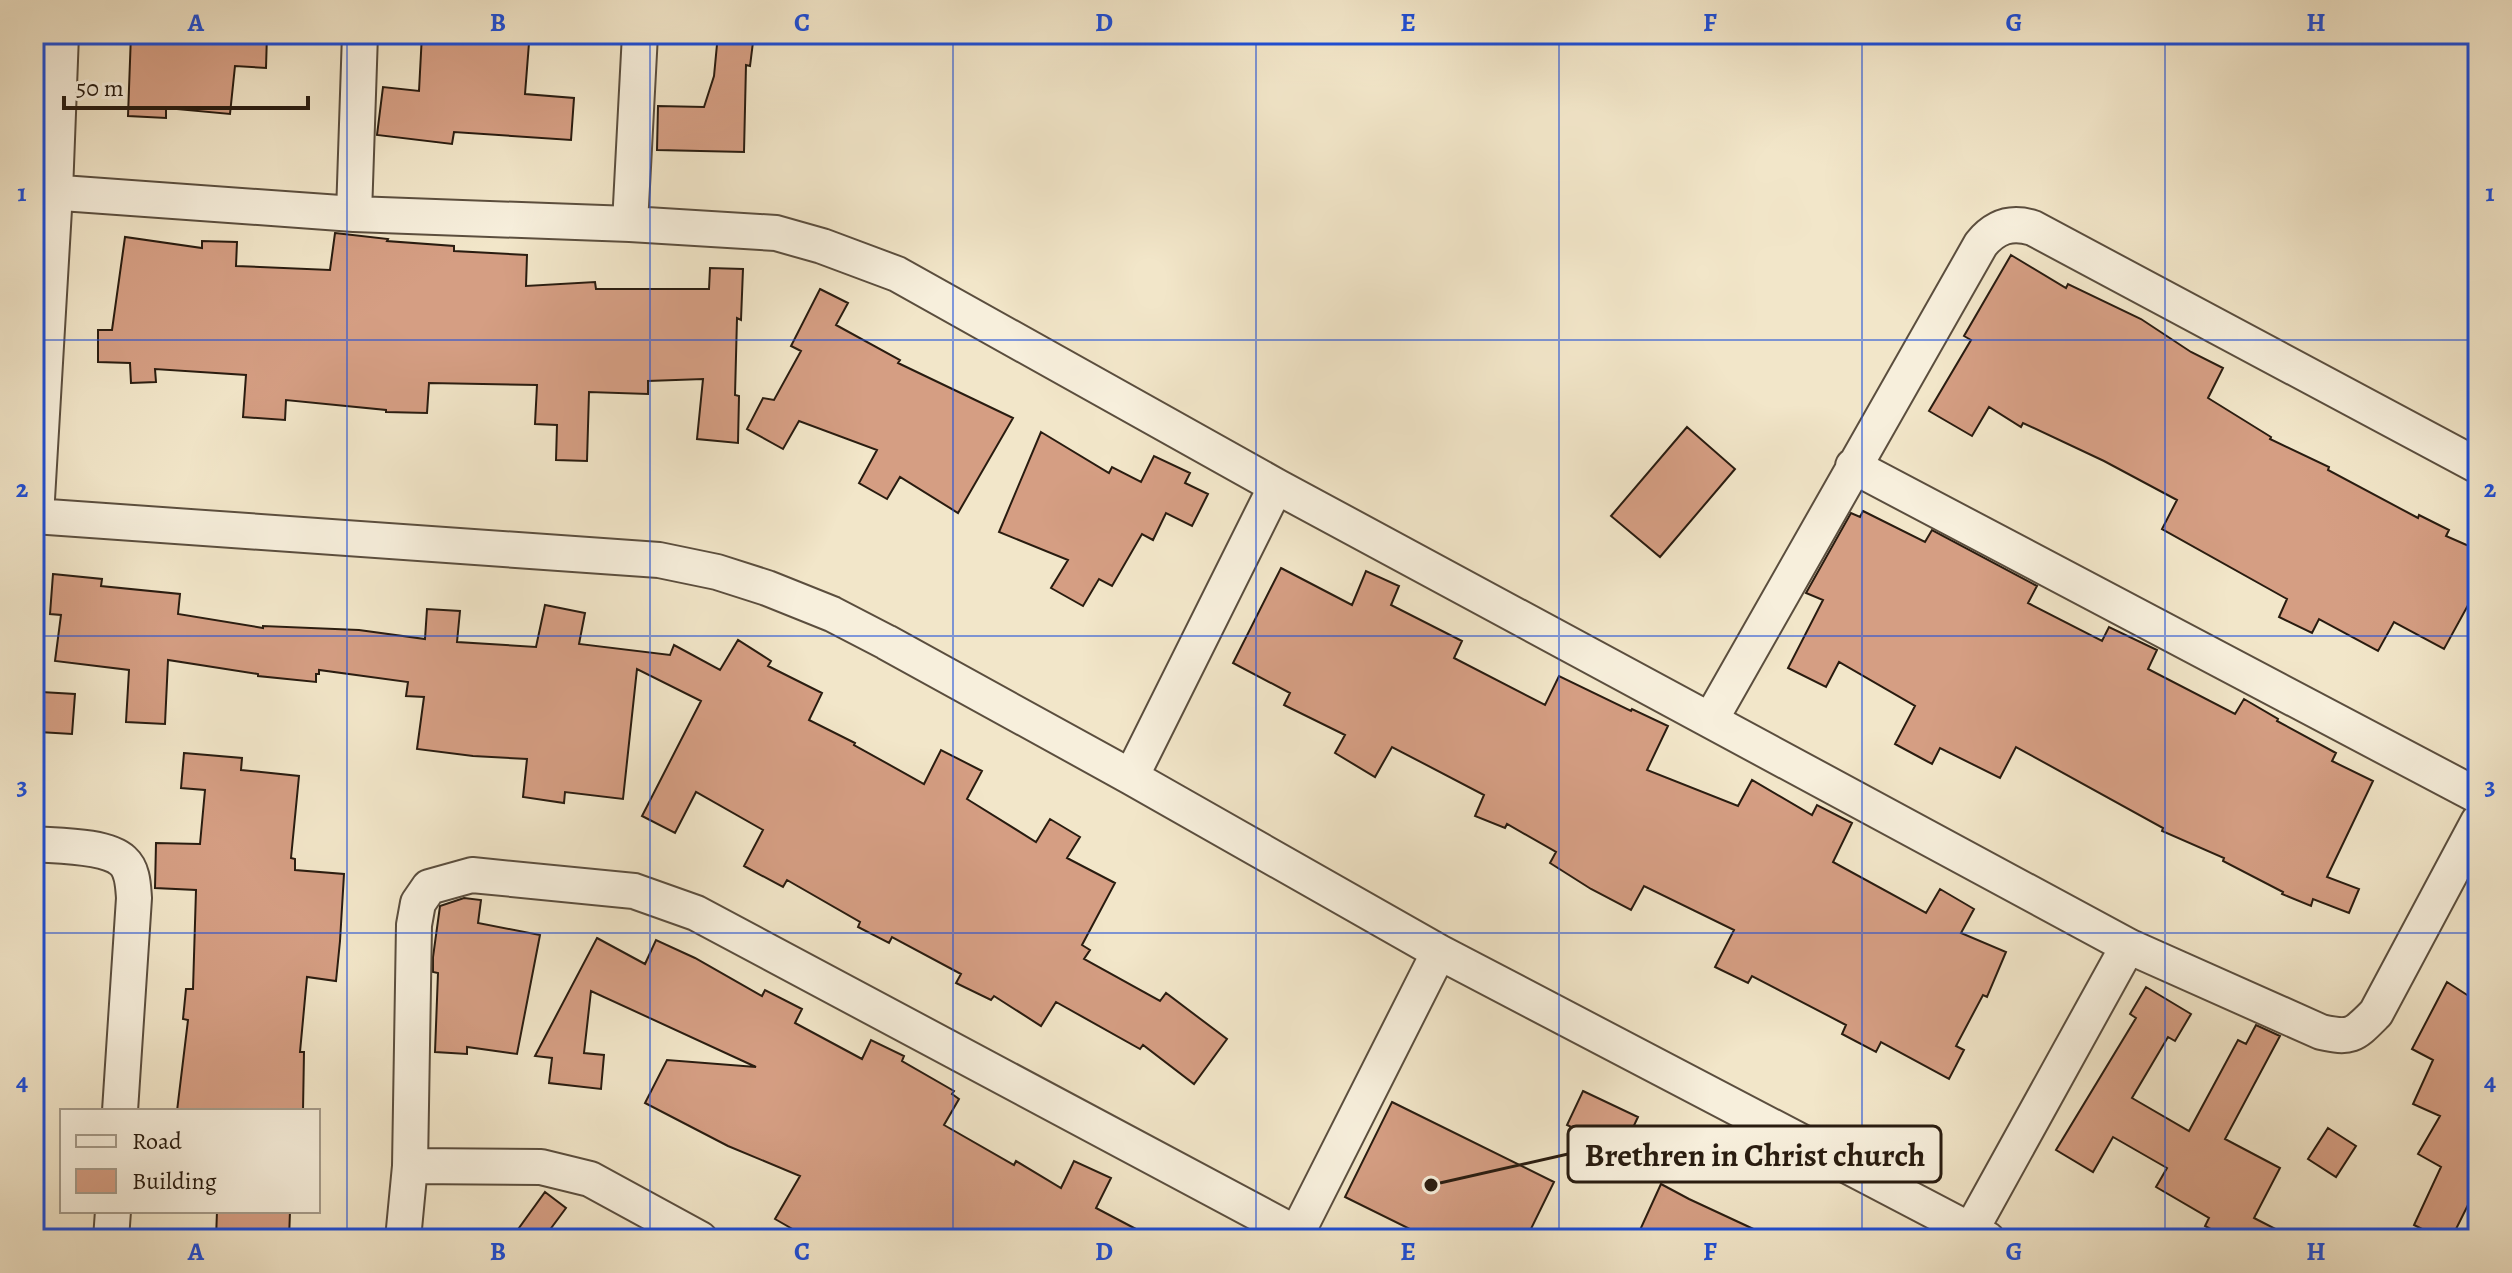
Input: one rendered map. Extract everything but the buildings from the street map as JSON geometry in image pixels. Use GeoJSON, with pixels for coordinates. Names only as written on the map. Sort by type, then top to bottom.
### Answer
{"type":"FeatureCollection","features":[{"type":"Feature","properties":{"kind":"street"},"geometry":{"type":"LineString","coordinates":[[61,34],[44,192],[35,516],[659,560],[717,572],[767,588],[832,614],[900,649],[1439,952],[1979,1235],[2128,946]]}},
{"type":"Feature","properties":{"kind":"street"},"geometry":{"type":"LineString","coordinates":[[354,214],[360,34]]}},
{"type":"Feature","properties":{"kind":"street"},"geometry":{"type":"LineString","coordinates":[[630,224],[640,34]]}},
{"type":"Feature","properties":{"kind":"street"},"geometry":{"type":"LineString","coordinates":[[44,192],[354,214],[630,224],[776,233],[822,246],[897,274],[1276,486],[2128,946],[2321,1032],[2342,1037],[2358,1031],[2376,1013],[2478,822]]}},
{"type":"Feature","properties":{"kind":"street"},"geometry":{"type":"LineString","coordinates":[[1711,719],[1981,244],[1992,232],[2006,226],[2021,224],[2033,228],[2478,466]]}},
{"type":"Feature","properties":{"kind":"street"},"geometry":{"type":"LineString","coordinates":[[1853,466],[2478,796]]}},
{"type":"Feature","properties":{"kind":"street"},"geometry":{"type":"LineString","coordinates":[[1131,777],[1276,486]]}},
{"type":"Feature","properties":{"kind":"street"},"geometry":{"type":"LineString","coordinates":[[34,844],[110,853],[124,861],[132,878],[134,898],[120,1109]]}},
{"type":"Feature","properties":{"kind":"street"},"geometry":{"type":"LineString","coordinates":[[403,1239],[410,1166],[414,925],[418,903],[429,887],[472,875],[634,891],[696,913],[1295,1237],[1439,952]]}},
{"type":"Feature","properties":{"kind":"street"},"geometry":{"type":"LineString","coordinates":[[410,1166],[541,1167],[590,1179],[700,1239]]}},
{"type":"Feature","properties":{"kind":"street"},"geometry":{"type":"LineString","coordinates":[[111,1239],[113,1213]]}},
{"type":"Feature","properties":{"kind":"place","name":"Brethren in Christ church"},"geometry":{"type":"Point","coordinates":[1431,1185]}}]}
